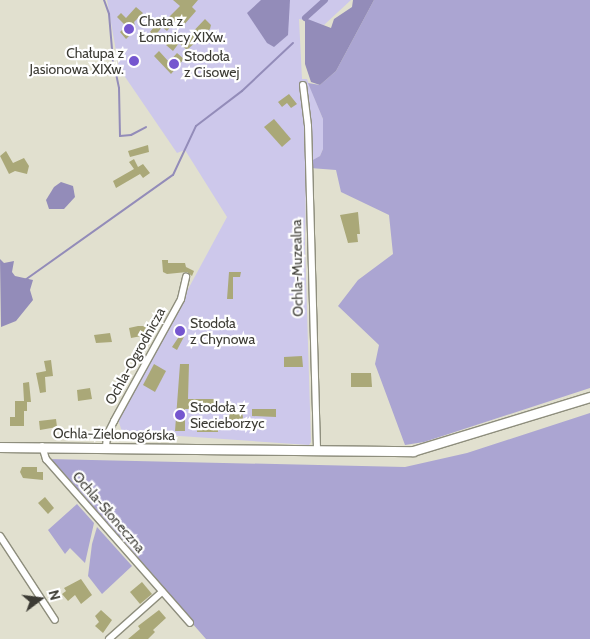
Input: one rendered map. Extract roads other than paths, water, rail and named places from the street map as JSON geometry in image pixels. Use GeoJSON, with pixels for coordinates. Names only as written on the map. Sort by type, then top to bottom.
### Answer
{"type":"FeatureCollection","features":[{"type":"Feature","properties":{"kind":"street","name":"Ochla-Muzealna"},"geometry":{"type":"LineString","coordinates":[[303,85],[308,126],[317,451]]}},
{"type":"Feature","properties":{"kind":"street","name":"Ochla-Ogrodnicza"},"geometry":{"type":"LineString","coordinates":[[106,447],[107,435],[114,421],[181,300],[186,277]]}},
{"type":"Feature","properties":{"kind":"street","name":"Ochla-Zielonogórska"},"geometry":{"type":"LineString","coordinates":[[0,447],[42,446],[317,451],[422,450],[590,397]]}},
{"type":"Feature","properties":{"kind":"street","name":"Ochla-Słoneczna"},"geometry":{"type":"LineString","coordinates":[[42,446],[46,459],[190,623]]}},
{"type":"Feature","properties":{"kind":"street"},"geometry":{"type":"LineString","coordinates":[[0,536],[55,620]]}},
{"type":"Feature","properties":{"kind":"street"},"geometry":{"type":"LineString","coordinates":[[108,639],[162,592]]}},
{"type":"Feature","properties":{"kind":"waterway"},"geometry":{"type":"LineString","coordinates":[[104,0],[109,14],[113,61]]}},
{"type":"Feature","properties":{"kind":"waterway"},"geometry":{"type":"LineString","coordinates":[[305,18],[325,0]]}},
{"type":"Feature","properties":{"kind":"waterway"},"geometry":{"type":"LineString","coordinates":[[25,280],[173,175],[196,126],[242,91],[293,43]]}},
{"type":"Feature","properties":{"kind":"waterway"},"geometry":{"type":"LineString","coordinates":[[115,69],[119,88],[120,136],[131,135],[146,127]]}},
{"type":"Feature","properties":{"kind":"place","name":"Chata z Łomnicy XIXw."},"geometry":{"type":"Point","coordinates":[129,29]}},
{"type":"Feature","properties":{"kind":"place","name":"Chałupa z Jasionowa XIXw."},"geometry":{"type":"Point","coordinates":[134,61]}},
{"type":"Feature","properties":{"kind":"place","name":"Stodoła z Cisowej"},"geometry":{"type":"Point","coordinates":[174,64]}},
{"type":"Feature","properties":{"kind":"place","name":"Stodoła z Chynowa"},"geometry":{"type":"Point","coordinates":[180,331]}},
{"type":"Feature","properties":{"kind":"place","name":"Stodoła z Siecieborzyc"},"geometry":{"type":"Point","coordinates":[180,415]}}]}
